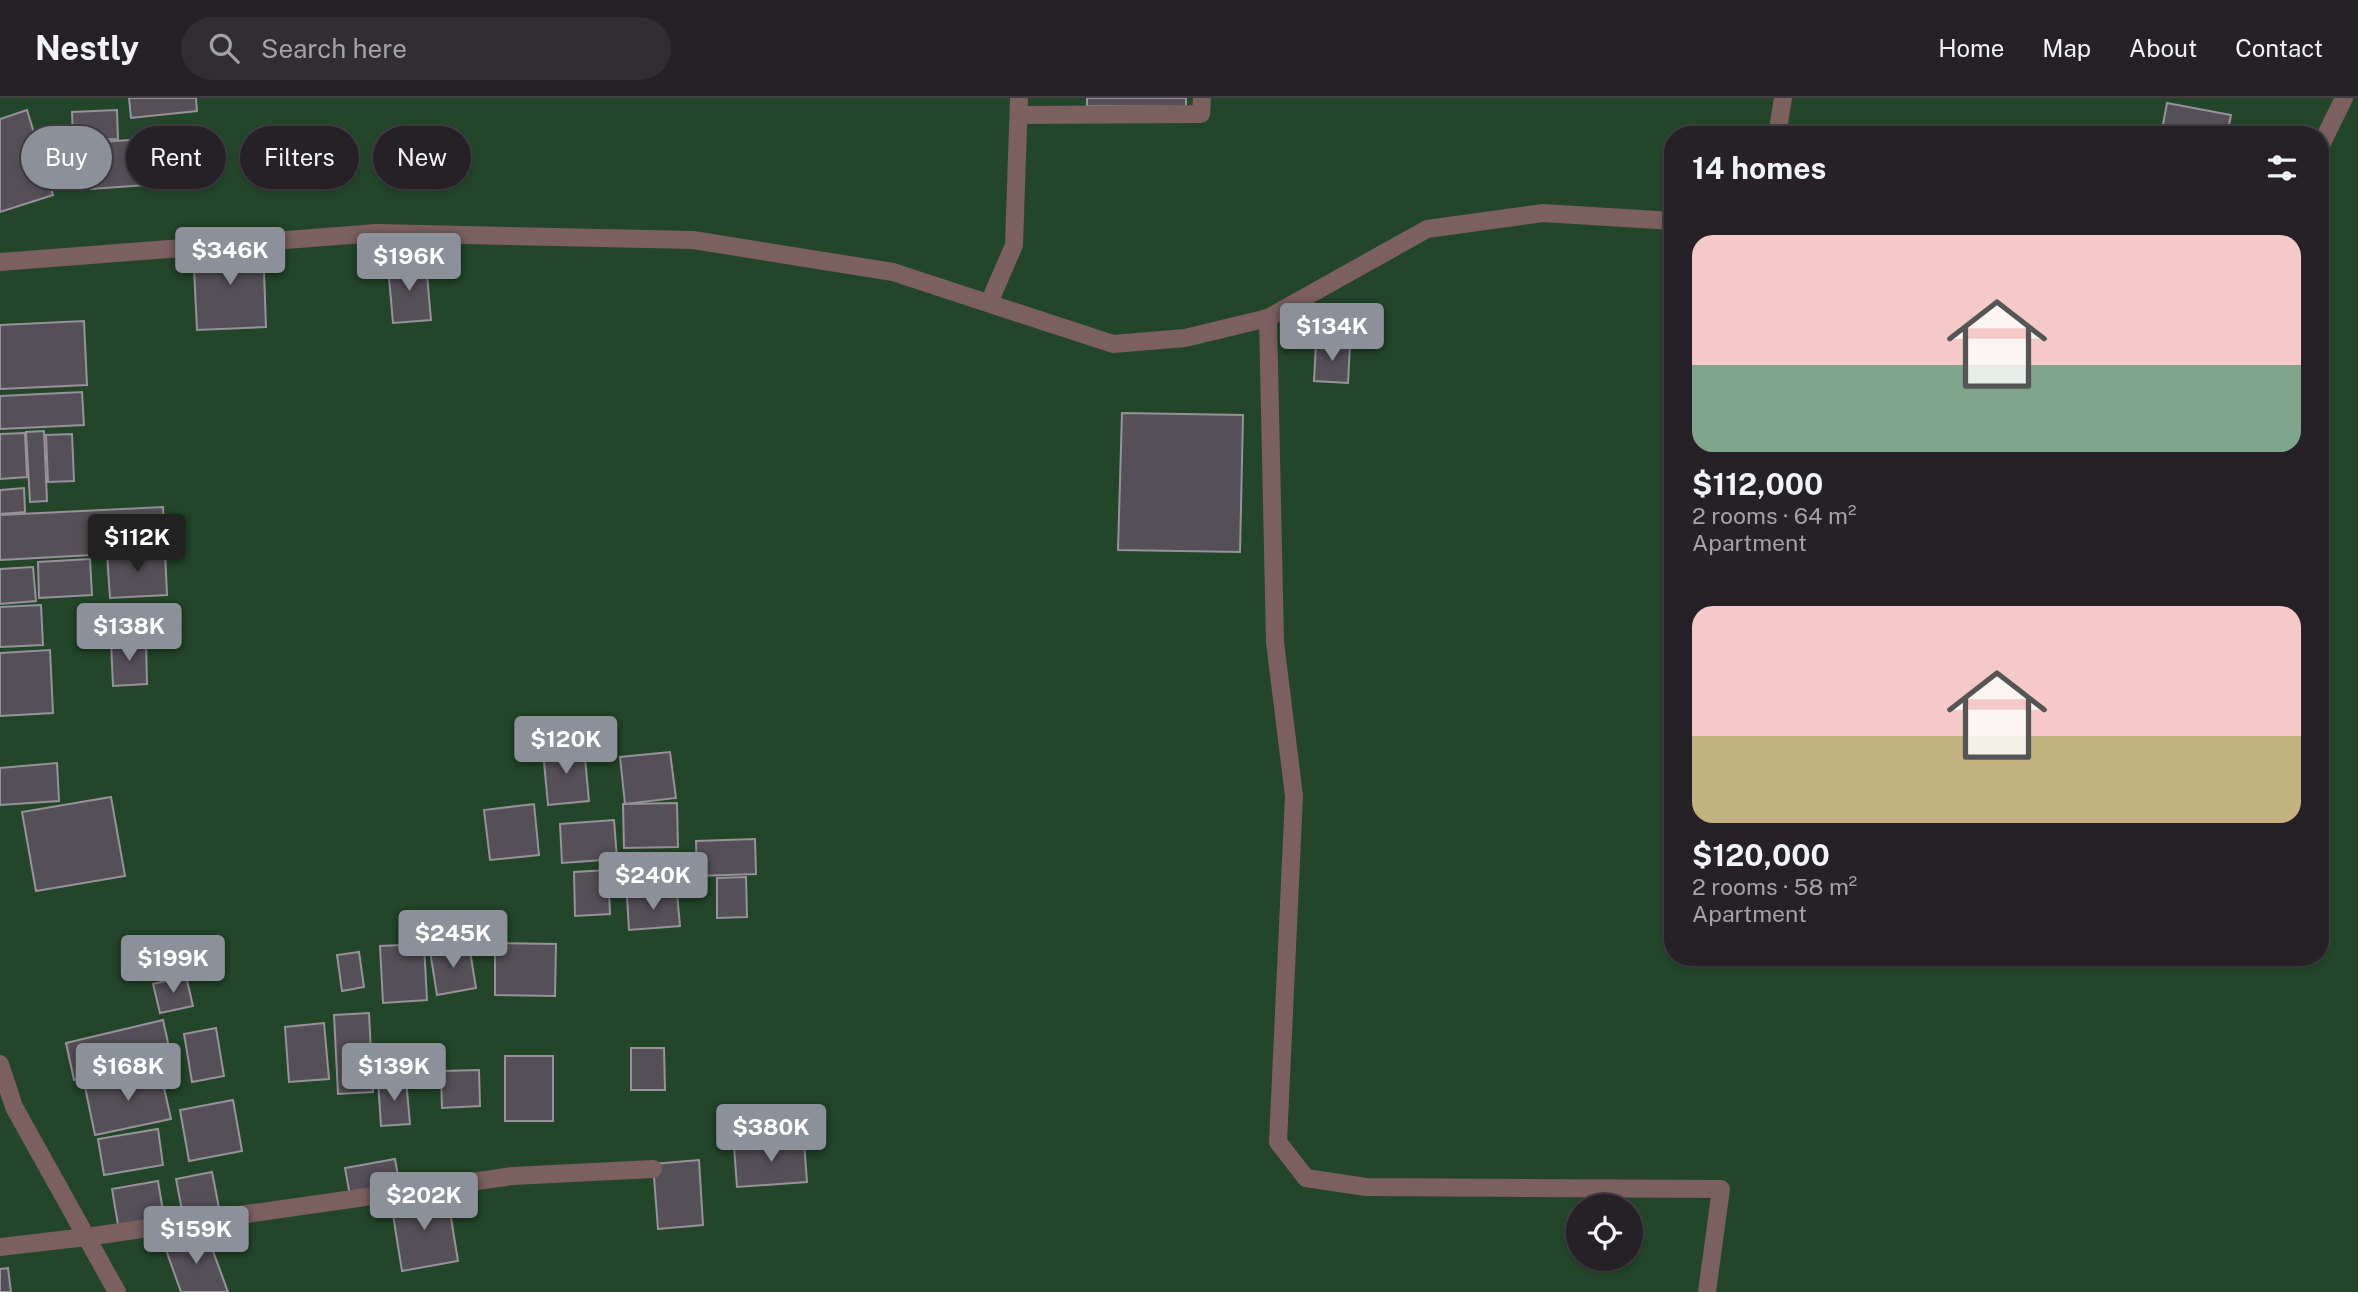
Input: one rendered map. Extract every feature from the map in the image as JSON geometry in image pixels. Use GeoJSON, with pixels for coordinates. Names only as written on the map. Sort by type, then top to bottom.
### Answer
{"type":"FeatureCollection","features":[{"type":"Feature","properties":{"kind":"street"},"geometry":{"type":"LineString","coordinates":[[989,303],[1014,245],[1019,106],[1200,114],[1202,98]]}},
{"type":"Feature","properties":{"kind":"street"},"geometry":{"type":"LineString","coordinates":[[1778,126],[1783,98]]}},
{"type":"Feature","properties":{"kind":"street"},"geometry":{"type":"LineString","coordinates":[[2329,129],[2344,98]]}},
{"type":"Feature","properties":{"kind":"street"},"geometry":{"type":"LineString","coordinates":[[0,262],[377,233],[693,240],[893,272],[1114,344],[1185,338],[1268,318],[1427,229],[1543,213],[1664,220]]}},
{"type":"Feature","properties":{"kind":"street"},"geometry":{"type":"LineString","coordinates":[[1268,318],[1275,642],[1294,796],[1278,1142],[1306,1178],[1366,1187],[1721,1189],[1707,1292]]}},
{"type":"Feature","properties":{"kind":"street"},"geometry":{"type":"LineString","coordinates":[[0,1064],[14,1107],[117,1292]]}},
{"type":"Feature","properties":{"kind":"street"},"geometry":{"type":"LineString","coordinates":[[0,1247],[513,1176],[653,1169]]}},
{"type":"Feature","properties":{"kind":"green space"},"geometry":{"type":"Polygon","coordinates":[[[0,98],[2358,98],[2358,1292],[0,1292],[0,98]]]}},
{"type":"Feature","properties":{"kind":"building"},"geometry":{"type":"Polygon","coordinates":[[[129,98],[196,98],[197,111],[131,118],[129,98]]]}},
{"type":"Feature","properties":{"kind":"building"},"geometry":{"type":"Polygon","coordinates":[[[1087,98],[1186,98],[1186,107],[1087,106],[1087,98]]]}},
{"type":"Feature","properties":{"kind":"building"},"geometry":{"type":"Polygon","coordinates":[[[2167,103],[2231,115],[2229,126],[2163,126],[2167,103]]]}},
{"type":"Feature","properties":{"kind":"building"},"geometry":{"type":"Polygon","coordinates":[[[27,110],[32,126],[21,126],[21,189],[51,189],[53,195],[0,212],[0,119],[27,110]]]}},
{"type":"Feature","properties":{"kind":"building"},"geometry":{"type":"Polygon","coordinates":[[[117,110],[118,139],[112,139],[112,126],[72,126],[72,112],[117,110]]]}},
{"type":"Feature","properties":{"kind":"building"},"geometry":{"type":"Polygon","coordinates":[[[126,140],[126,186],[112,187],[112,141],[126,140]]]}},
{"type":"Feature","properties":{"kind":"building"},"geometry":{"type":"Polygon","coordinates":[[[263,244],[266,327],[197,330],[193,247],[263,244]]]}},
{"type":"Feature","properties":{"kind":"building"},"geometry":{"type":"Polygon","coordinates":[[[426,263],[431,320],[393,323],[388,266],[426,263]]]}},
{"type":"Feature","properties":{"kind":"building"},"geometry":{"type":"Polygon","coordinates":[[[84,321],[87,385],[0,389],[0,325],[84,321]]]}},
{"type":"Feature","properties":{"kind":"building"},"geometry":{"type":"Polygon","coordinates":[[[1316,343],[1350,345],[1348,383],[1314,381],[1316,343]]]}},
{"type":"Feature","properties":{"kind":"building"},"geometry":{"type":"Polygon","coordinates":[[[82,392],[84,425],[0,429],[0,396],[82,392]]]}},
{"type":"Feature","properties":{"kind":"building"},"geometry":{"type":"Polygon","coordinates":[[[1122,413],[1243,415],[1240,552],[1118,550],[1122,413]]]}},
{"type":"Feature","properties":{"kind":"building"},"geometry":{"type":"Polygon","coordinates":[[[44,431],[47,501],[30,502],[26,432],[44,431]]]}},
{"type":"Feature","properties":{"kind":"building"},"geometry":{"type":"Polygon","coordinates":[[[25,433],[27,477],[0,479],[0,434],[25,433]]]}},
{"type":"Feature","properties":{"kind":"building"},"geometry":{"type":"Polygon","coordinates":[[[72,434],[74,481],[48,482],[46,435],[72,434]]]}},
{"type":"Feature","properties":{"kind":"building"},"geometry":{"type":"Polygon","coordinates":[[[24,488],[25,512],[0,514],[0,490],[24,488]]]}},
{"type":"Feature","properties":{"kind":"building"},"geometry":{"type":"Polygon","coordinates":[[[163,507],[165,551],[0,560],[0,515],[163,507]]]}},
{"type":"Feature","properties":{"kind":"building"},"geometry":{"type":"Polygon","coordinates":[[[165,551],[167,595],[110,598],[107,554],[165,551]]]}},
{"type":"Feature","properties":{"kind":"building"},"geometry":{"type":"Polygon","coordinates":[[[90,559],[92,595],[39,598],[38,562],[90,559]]]}},
{"type":"Feature","properties":{"kind":"building"},"geometry":{"type":"Polygon","coordinates":[[[33,567],[36,601],[0,604],[0,569],[33,567]]]}},
{"type":"Feature","properties":{"kind":"building"},"geometry":{"type":"Polygon","coordinates":[[[41,605],[43,645],[0,647],[0,607],[41,605]]]}},
{"type":"Feature","properties":{"kind":"building"},"geometry":{"type":"Polygon","coordinates":[[[146,640],[147,684],[113,686],[111,642],[146,640]]]}},
{"type":"Feature","properties":{"kind":"building"},"geometry":{"type":"Polygon","coordinates":[[[50,650],[53,713],[0,716],[0,653],[50,650]]]}},
{"type":"Feature","properties":{"kind":"building"},"geometry":{"type":"Polygon","coordinates":[[[584,747],[589,801],[548,805],[543,751],[584,747]]]}},
{"type":"Feature","properties":{"kind":"building"},"geometry":{"type":"Polygon","coordinates":[[[670,752],[676,798],[625,804],[620,757],[670,752]]]}},
{"type":"Feature","properties":{"kind":"building"},"geometry":{"type":"Polygon","coordinates":[[[57,763],[59,801],[0,805],[0,768],[57,763]]]}},
{"type":"Feature","properties":{"kind":"building"},"geometry":{"type":"Polygon","coordinates":[[[111,797],[125,876],[36,891],[22,812],[111,797]]]}},
{"type":"Feature","properties":{"kind":"building"},"geometry":{"type":"Polygon","coordinates":[[[677,803],[678,847],[624,848],[623,804],[677,803]]]}},
{"type":"Feature","properties":{"kind":"building"},"geometry":{"type":"Polygon","coordinates":[[[534,804],[539,855],[490,860],[484,810],[534,804]]]}},
{"type":"Feature","properties":{"kind":"building"},"geometry":{"type":"Polygon","coordinates":[[[614,820],[617,859],[562,863],[560,824],[614,820]]]}},
{"type":"Feature","properties":{"kind":"building"},"geometry":{"type":"Polygon","coordinates":[[[755,839],[756,874],[697,876],[696,841],[755,839]]]}},
{"type":"Feature","properties":{"kind":"building"},"geometry":{"type":"Polygon","coordinates":[[[675,855],[678,889],[630,893],[627,860],[675,855]]]}},
{"type":"Feature","properties":{"kind":"building"},"geometry":{"type":"Polygon","coordinates":[[[608,870],[610,914],[575,916],[574,872],[608,870]]]}},
{"type":"Feature","properties":{"kind":"building"},"geometry":{"type":"Polygon","coordinates":[[[746,877],[747,917],[717,918],[717,878],[746,877]]]}},
{"type":"Feature","properties":{"kind":"building"},"geometry":{"type":"Polygon","coordinates":[[[677,893],[680,926],[629,930],[627,897],[677,893]]]}},
{"type":"Feature","properties":{"kind":"building"},"geometry":{"type":"Polygon","coordinates":[[[495,943],[556,944],[555,996],[495,995],[495,943]]]}},
{"type":"Feature","properties":{"kind":"building"},"geometry":{"type":"Polygon","coordinates":[[[424,944],[427,1000],[383,1003],[380,946],[424,944]]]}},
{"type":"Feature","properties":{"kind":"building"},"geometry":{"type":"Polygon","coordinates":[[[469,945],[476,988],[437,995],[430,951],[469,945]]]}},
{"type":"Feature","properties":{"kind":"building"},"geometry":{"type":"Polygon","coordinates":[[[359,952],[364,987],[342,991],[337,955],[359,952]]]}},
{"type":"Feature","properties":{"kind":"building"},"geometry":{"type":"Polygon","coordinates":[[[186,976],[193,1006],[160,1013],[153,984],[186,976]]]}},
{"type":"Feature","properties":{"kind":"building"},"geometry":{"type":"Polygon","coordinates":[[[369,1013],[373,1092],[338,1094],[334,1015],[369,1013]]]}},
{"type":"Feature","properties":{"kind":"building"},"geometry":{"type":"Polygon","coordinates":[[[163,1020],[171,1056],[74,1080],[66,1043],[163,1020]]]}},
{"type":"Feature","properties":{"kind":"building"},"geometry":{"type":"Polygon","coordinates":[[[324,1023],[329,1079],[289,1082],[285,1027],[324,1023]]]}},
{"type":"Feature","properties":{"kind":"building"},"geometry":{"type":"Polygon","coordinates":[[[216,1028],[224,1076],[192,1082],[184,1034],[216,1028]]]}},
{"type":"Feature","properties":{"kind":"building"},"geometry":{"type":"Polygon","coordinates":[[[631,1048],[664,1048],[665,1090],[631,1090],[631,1048]]]}},
{"type":"Feature","properties":{"kind":"building"},"geometry":{"type":"Polygon","coordinates":[[[505,1056],[553,1056],[553,1121],[505,1121],[505,1056]]]}},
{"type":"Feature","properties":{"kind":"building"},"geometry":{"type":"Polygon","coordinates":[[[160,1070],[171,1119],[95,1135],[85,1087],[160,1070]]]}},
{"type":"Feature","properties":{"kind":"building"},"geometry":{"type":"Polygon","coordinates":[[[479,1070],[480,1106],[442,1108],[441,1071],[479,1070]]]}},
{"type":"Feature","properties":{"kind":"building"},"geometry":{"type":"Polygon","coordinates":[[[406,1079],[410,1124],[381,1126],[378,1081],[406,1079]]]}},
{"type":"Feature","properties":{"kind":"building"},"geometry":{"type":"Polygon","coordinates":[[[233,1100],[242,1151],[189,1161],[180,1110],[233,1100]]]}},
{"type":"Feature","properties":{"kind":"building"},"geometry":{"type":"Polygon","coordinates":[[[158,1129],[163,1165],[104,1175],[98,1139],[158,1129]]]}},
{"type":"Feature","properties":{"kind":"building"},"geometry":{"type":"Polygon","coordinates":[[[804,1141],[807,1182],[737,1187],[734,1146],[804,1141]]]}},
{"type":"Feature","properties":{"kind":"building"},"geometry":{"type":"Polygon","coordinates":[[[395,1159],[400,1187],[350,1196],[345,1168],[395,1159]]]}},
{"type":"Feature","properties":{"kind":"building"},"geometry":{"type":"Polygon","coordinates":[[[699,1160],[703,1225],[658,1229],[653,1164],[699,1160]]]}},
{"type":"Feature","properties":{"kind":"building"},"geometry":{"type":"Polygon","coordinates":[[[212,1172],[220,1213],[184,1221],[176,1179],[212,1172]]]}},
{"type":"Feature","properties":{"kind":"building"},"geometry":{"type":"Polygon","coordinates":[[[158,1181],[165,1223],[119,1231],[112,1189],[158,1181]]]}},
{"type":"Feature","properties":{"kind":"building"},"geometry":{"type":"Polygon","coordinates":[[[447,1193],[458,1261],[402,1271],[391,1202],[447,1193]]]}},
{"type":"Feature","properties":{"kind":"building"},"geometry":{"type":"Polygon","coordinates":[[[206,1232],[228,1292],[181,1292],[165,1247],[206,1232]]]}},
{"type":"Feature","properties":{"kind":"building"},"geometry":{"type":"Polygon","coordinates":[[[8,1268],[11,1292],[0,1292],[0,1269],[8,1268]]]}}]}
